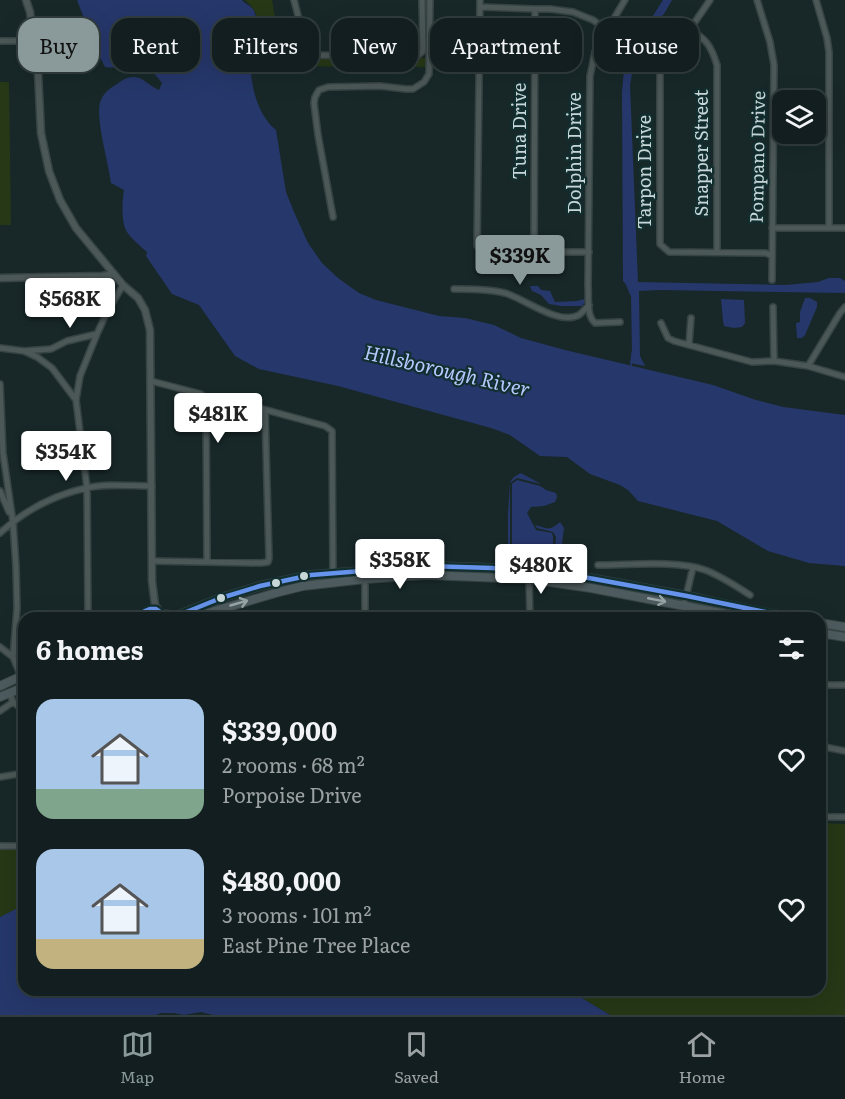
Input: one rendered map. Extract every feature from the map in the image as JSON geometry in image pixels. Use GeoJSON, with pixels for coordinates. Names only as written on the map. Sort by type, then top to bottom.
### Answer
{"type":"FeatureCollection","features":[{"type":"Feature","properties":{"kind":"main road"},"geometry":{"type":"LineString","coordinates":[[426,566],[426,575]]}},
{"type":"Feature","properties":{"kind":"main road"},"geometry":{"type":"LineString","coordinates":[[186,612],[260,586],[311,575],[426,566],[589,578],[763,612]]}},
{"type":"Feature","properties":{"kind":"main road"},"geometry":{"type":"LineString","coordinates":[[211,612],[303,586],[426,575],[529,575],[713,612]]}},
{"type":"Feature","properties":{"kind":"main road"},"geometry":{"type":"LineString","coordinates":[[826,624],[845,627]]}},
{"type":"Feature","properties":{"kind":"main road"},"geometry":{"type":"LineString","coordinates":[[826,634],[845,637]]}},
{"type":"Feature","properties":{"kind":"main road"},"geometry":{"type":"LineString","coordinates":[[0,686],[18,678]]}},
{"type":"Feature","properties":{"kind":"main road"},"geometry":{"type":"LineString","coordinates":[[0,697],[11,698],[18,692]]}},
{"type":"Feature","properties":{"kind":"street"},"geometry":{"type":"LineString","coordinates":[[26,0],[31,18]]}},
{"type":"Feature","properties":{"kind":"street"},"geometry":{"type":"LineString","coordinates":[[294,0],[299,18]]}},
{"type":"Feature","properties":{"kind":"street"},"geometry":{"type":"LineString","coordinates":[[319,55],[416,57],[423,51],[423,0]]}},
{"type":"Feature","properties":{"kind":"street"},"geometry":{"type":"LineString","coordinates":[[333,217],[318,135],[315,97],[319,90],[328,87],[380,86],[406,90],[413,89],[424,82],[429,74],[430,0]]}},
{"type":"Feature","properties":{"kind":"street"},"geometry":{"type":"LineString","coordinates":[[480,0],[477,246],[485,252],[589,252]]}},
{"type":"Feature","properties":{"kind":"street","name":"Dolphin Drive"},"geometry":{"type":"LineString","coordinates":[[614,18],[625,0]]}},
{"type":"Feature","properties":{"kind":"street","name":"Tarpon Drive"},"geometry":{"type":"LineString","coordinates":[[698,18],[710,0]]}},
{"type":"Feature","properties":{"kind":"street","name":"Pompano Drive"},"geometry":{"type":"LineString","coordinates":[[758,0],[771,42],[774,64],[772,280]]}},
{"type":"Feature","properties":{"kind":"street"},"geometry":{"type":"LineString","coordinates":[[816,0],[829,52],[829,228]]}},
{"type":"Feature","properties":{"kind":"street"},"geometry":{"type":"LineString","coordinates":[[480,7],[550,9],[573,12],[594,21]]}},
{"type":"Feature","properties":{"kind":"street","name":"Tuna Drive"},"geometry":{"type":"LineString","coordinates":[[534,252],[535,9]]}},
{"type":"Feature","properties":{"kind":"street","name":"Snapper Street"},"geometry":{"type":"LineString","coordinates":[[699,35],[713,52],[717,65],[717,252]]}},
{"type":"Feature","properties":{"kind":"street"},"geometry":{"type":"LineString","coordinates":[[0,41],[18,41]]}},
{"type":"Feature","properties":{"kind":"street","name":"Dolphin Drive"},"geometry":{"type":"LineString","coordinates":[[589,305],[590,76],[594,60]]}},
{"type":"Feature","properties":{"kind":"street"},"geometry":{"type":"LineString","coordinates":[[38,72],[41,133],[49,171],[60,200],[76,228],[123,285],[138,298],[145,310],[150,330],[152,581],[155,605],[160,612]]}},
{"type":"Feature","properties":{"kind":"street","name":"Tarpon Drive"},"geometry":{"type":"LineString","coordinates":[[661,72],[660,244],[669,252],[717,252],[772,256]]}},
{"type":"Feature","properties":{"kind":"street"},"geometry":{"type":"LineString","coordinates":[[772,228],[845,228]]}},
{"type":"Feature","properties":{"kind":"street"},"geometry":{"type":"LineString","coordinates":[[0,278],[114,274]]}},
{"type":"Feature","properties":{"kind":"street"},"geometry":{"type":"LineString","coordinates":[[88,612],[87,488],[76,400],[80,376],[97,334],[123,285]]}},
{"type":"Feature","properties":{"kind":"street"},"geometry":{"type":"LineString","coordinates":[[454,289],[503,293],[554,315],[569,317],[577,316],[589,305]]}},
{"type":"Feature","properties":{"kind":"street"},"geometry":{"type":"LineString","coordinates":[[589,305],[591,320],[595,323],[620,322]]}},
{"type":"Feature","properties":{"kind":"street"},"geometry":{"type":"LineString","coordinates":[[773,307],[774,361]]}},
{"type":"Feature","properties":{"kind":"street"},"geometry":{"type":"LineString","coordinates":[[808,366],[845,307]]}},
{"type":"Feature","properties":{"kind":"street"},"geometry":{"type":"LineString","coordinates":[[689,344],[691,318]]}},
{"type":"Feature","properties":{"kind":"street"},"geometry":{"type":"LineString","coordinates":[[662,324],[668,338],[752,362],[774,361],[808,366],[845,376]]}},
{"type":"Feature","properties":{"kind":"street"},"geometry":{"type":"LineString","coordinates":[[0,348],[24,351],[51,349],[67,341],[97,334]]}},
{"type":"Feature","properties":{"kind":"street"},"geometry":{"type":"LineString","coordinates":[[24,351],[52,368],[76,400]]}},
{"type":"Feature","properties":{"kind":"street"},"geometry":{"type":"LineString","coordinates":[[151,381],[201,394],[204,398],[206,407],[207,561]]}},
{"type":"Feature","properties":{"kind":"street"},"geometry":{"type":"LineString","coordinates":[[0,384],[3,453],[13,522],[16,567],[17,608],[13,657]]}},
{"type":"Feature","properties":{"kind":"street"},"geometry":{"type":"LineString","coordinates":[[232,401],[325,426],[332,431],[333,583]]}},
{"type":"Feature","properties":{"kind":"street"},"geometry":{"type":"LineString","coordinates":[[152,561],[268,562],[264,410]]}},
{"type":"Feature","properties":{"kind":"street"},"geometry":{"type":"LineString","coordinates":[[0,533],[13,522],[46,502],[87,488],[152,486]]}},
{"type":"Feature","properties":{"kind":"street"},"geometry":{"type":"LineString","coordinates":[[0,490],[13,522]]}},
{"type":"Feature","properties":{"kind":"street"},"geometry":{"type":"LineString","coordinates":[[598,565],[693,567],[713,573],[750,595]]}},
{"type":"Feature","properties":{"kind":"street"},"geometry":{"type":"LineString","coordinates":[[684,605],[693,567]]}},
{"type":"Feature","properties":{"kind":"street"},"geometry":{"type":"LineString","coordinates":[[529,575],[530,612]]}},
{"type":"Feature","properties":{"kind":"street"},"geometry":{"type":"LineString","coordinates":[[365,579],[365,612]]}},
{"type":"Feature","properties":{"kind":"street"},"geometry":{"type":"LineString","coordinates":[[144,612],[148,607],[152,581]]}},
{"type":"Feature","properties":{"kind":"street"},"geometry":{"type":"LineString","coordinates":[[736,612],[742,608]]}},
{"type":"Feature","properties":{"kind":"street"},"geometry":{"type":"LineString","coordinates":[[0,647],[13,657],[18,668]]}},
{"type":"Feature","properties":{"kind":"street"},"geometry":{"type":"LineString","coordinates":[[826,685],[845,685]]}},
{"type":"Feature","properties":{"kind":"street"},"geometry":{"type":"LineString","coordinates":[[0,711],[11,698],[18,705]]}},
{"type":"Feature","properties":{"kind":"street"},"geometry":{"type":"LineString","coordinates":[[826,747],[845,751]]}},
{"type":"Feature","properties":{"kind":"street"},"geometry":{"type":"LineString","coordinates":[[0,777],[18,774]]}},
{"type":"Feature","properties":{"kind":"street"},"geometry":{"type":"LineString","coordinates":[[826,817],[845,817]]}},
{"type":"Feature","properties":{"kind":"street"},"geometry":{"type":"LineString","coordinates":[[0,846],[18,846]]}},
{"type":"Feature","properties":{"kind":"green space"},"geometry":{"type":"Polygon","coordinates":[[[245,0],[272,0],[275,18],[257,18],[253,8],[245,0]]]}},
{"type":"Feature","properties":{"kind":"green space"},"geometry":{"type":"Polygon","coordinates":[[[319,57],[331,57],[331,66],[319,66],[319,57]]]}},
{"type":"Feature","properties":{"kind":"green space"},"geometry":{"type":"Polygon","coordinates":[[[418,58],[430,58],[430,67],[418,67],[418,58]]]}},
{"type":"Feature","properties":{"kind":"green space"},"geometry":{"type":"Polygon","coordinates":[[[0,82],[9,82],[11,225],[0,225],[0,82]]]}},
{"type":"Feature","properties":{"kind":"green space"},"geometry":{"type":"Polygon","coordinates":[[[826,823],[845,824],[845,1015],[610,1015],[579,996],[826,996],[826,823]]]}},
{"type":"Feature","properties":{"kind":"green space"},"geometry":{"type":"Polygon","coordinates":[[[0,850],[18,850],[18,908],[0,917],[0,850]]]}},
{"type":"Feature","properties":{"kind":"water","name":"Hillsborough River"},"geometry":{"type":"Polygon","coordinates":[[[77,0],[242,0],[252,8],[256,18],[212,18],[212,72],[251,72],[254,92],[262,114],[276,130],[286,192],[308,243],[322,263],[359,293],[376,300],[439,316],[465,318],[494,325],[521,338],[713,385],[783,407],[845,415],[845,566],[809,563],[768,551],[717,521],[638,501],[620,485],[590,474],[567,457],[540,456],[510,435],[491,428],[338,386],[259,369],[235,356],[199,305],[172,294],[146,256],[147,252],[127,232],[122,212],[124,190],[111,183],[99,117],[99,107],[104,95],[127,78],[139,78],[159,90],[162,83],[152,72],[200,72],[200,18],[111,18],[111,68],[105,67],[99,55],[99,18],[84,18],[77,0]]]}},
{"type":"Feature","properties":{"kind":"water"},"geometry":{"type":"Polygon","coordinates":[[[663,0],[672,0],[660,18],[652,18],[663,0]]]}},
{"type":"Feature","properties":{"kind":"water"},"geometry":{"type":"Polygon","coordinates":[[[624,72],[632,72],[630,85],[638,282],[786,285],[840,278],[845,281],[845,293],[639,291],[640,356],[645,366],[630,363],[632,354],[631,295],[628,286],[623,281],[624,72]]]}},
{"type":"Feature","properties":{"kind":"water"},"geometry":{"type":"Polygon","coordinates":[[[530,286],[538,286],[541,290],[550,291],[555,302],[585,299],[586,301],[582,306],[549,304],[541,295],[532,291],[530,286]]]}},
{"type":"Feature","properties":{"kind":"water"},"geometry":{"type":"Polygon","coordinates":[[[805,298],[817,302],[817,307],[805,335],[797,338],[796,323],[800,322],[800,312],[805,298]]]}},
{"type":"Feature","properties":{"kind":"water"},"geometry":{"type":"Polygon","coordinates":[[[721,299],[744,300],[745,323],[742,327],[724,326],[721,299]]]}},
{"type":"Feature","properties":{"kind":"water"},"geometry":{"type":"Polygon","coordinates":[[[521,473],[541,484],[517,478],[510,483],[512,551],[517,555],[546,551],[555,547],[556,537],[553,532],[537,528],[535,525],[550,528],[560,522],[564,528],[562,543],[568,551],[538,556],[523,556],[508,554],[510,482],[521,473]]]}},
{"type":"Feature","properties":{"kind":"water"},"geometry":{"type":"Polygon","coordinates":[[[517,480],[556,493],[555,502],[531,507],[527,513],[536,530],[552,533],[553,546],[517,553],[514,551],[512,484],[517,480]]]}},
{"type":"Feature","properties":{"kind":"water"},"geometry":{"type":"Polygon","coordinates":[[[18,908],[18,996],[579,996],[610,1015],[213,1015],[201,1012],[184,1015],[161,1013],[156,1015],[0,1015],[0,917],[18,908]]]}},
{"type":"Feature","properties":{"kind":"waterway"},"geometry":{"type":"LineString","coordinates":[[624,223],[624,242]]}},
{"type":"Feature","properties":{"kind":"waterway"},"geometry":{"type":"LineString","coordinates":[[626,283],[631,295]]}},
{"type":"Feature","properties":{"kind":"waterway"},"geometry":{"type":"LineString","coordinates":[[631,366],[632,353]]}},
{"type":"Feature","properties":{"kind":"transit line"},"geometry":{"type":"LineString","coordinates":[[186,612],[260,586],[311,575],[426,566],[492,568],[589,578],[765,612]]}},
{"type":"Feature","properties":{"kind":"transit line"},"geometry":{"type":"LineString","coordinates":[[144,612],[150,609],[160,612]]}}]}
